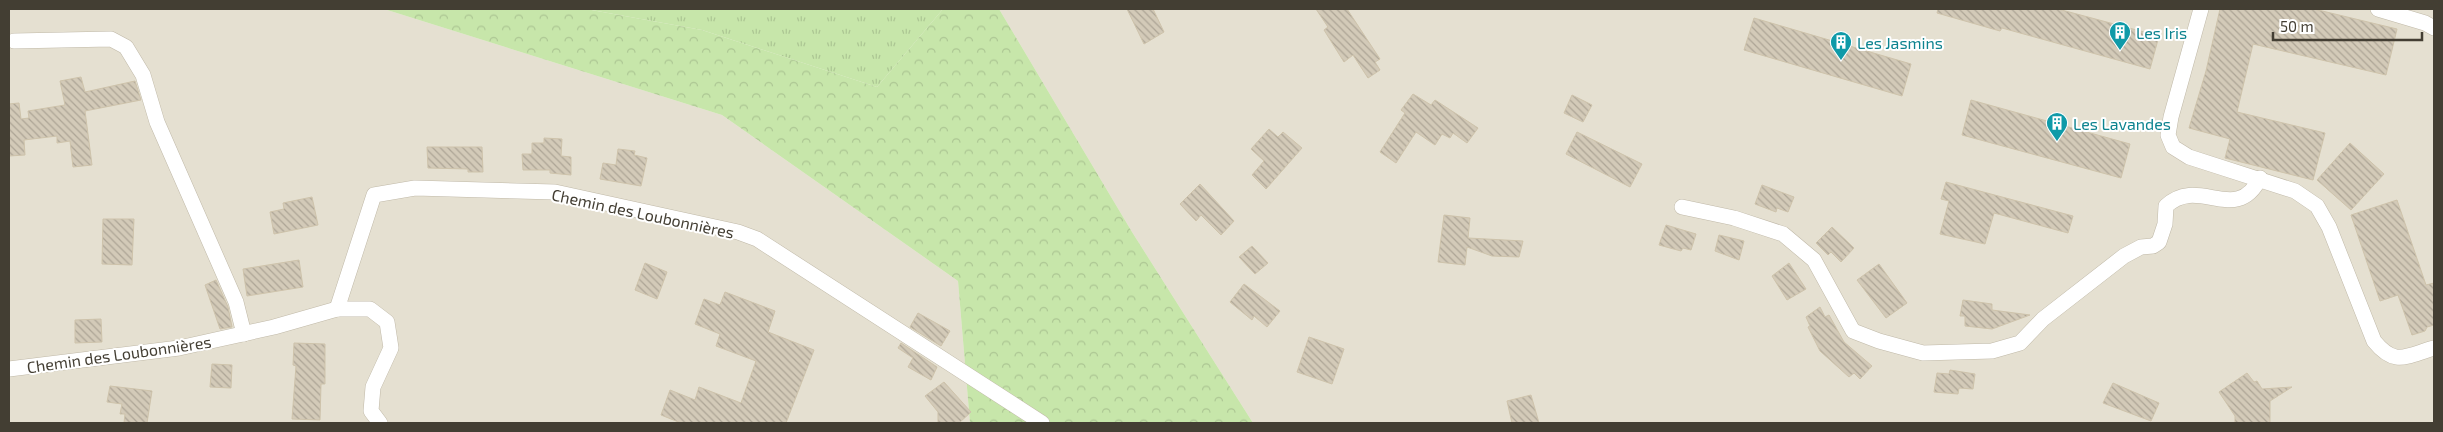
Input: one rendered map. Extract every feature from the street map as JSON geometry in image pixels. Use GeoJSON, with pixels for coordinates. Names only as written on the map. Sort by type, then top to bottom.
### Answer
{"type":"FeatureCollection","features":[{"type":"Feature","properties":{"kind":"street"},"geometry":{"type":"LineString","coordinates":[[2201,9],[2168,135],[2173,147],[2189,157],[2296,191],[2317,206],[2329,227],[2374,342],[2385,355],[2399,358],[2434,348]]}},
{"type":"Feature","properties":{"kind":"street"},"geometry":{"type":"LineString","coordinates":[[2378,9],[2425,23],[2434,28]]}},
{"type":"Feature","properties":{"kind":"street"},"geometry":{"type":"LineString","coordinates":[[14,41],[111,39],[126,48],[143,74],[157,122],[236,302],[244,334]]}},
{"type":"Feature","properties":{"kind":"street"},"geometry":{"type":"LineString","coordinates":[[1682,207],[1734,218],[1783,234],[1814,260],[1853,331],[1879,341],[1923,353],[1967,353],[1992,351],[2020,343],[2043,319],[2124,256],[2141,246],[2152,246],[2159,242],[2165,224],[2166,206],[2174,198],[2190,195],[2235,200],[2245,198],[2254,190],[2260,178]]}},
{"type":"Feature","properties":{"kind":"street","name":"Chemin des Loubonnières"},"geometry":{"type":"LineString","coordinates":[[9,369],[179,348],[244,334],[337,309],[374,195],[415,188],[555,192],[738,232],[757,238],[1042,423]]}},
{"type":"Feature","properties":{"kind":"street"},"geometry":{"type":"LineString","coordinates":[[337,309],[370,309],[387,322],[390,348],[373,387],[371,411],[380,423]]}},
{"type":"Feature","properties":{"kind":"shaded area"},"geometry":{"type":"Polygon","coordinates":[[[9,9],[384,9],[722,115],[958,281],[970,423],[9,423],[9,9]]]}},
{"type":"Feature","properties":{"kind":"shaded area"},"geometry":{"type":"Polygon","coordinates":[[[999,9],[2434,9],[2434,423],[1253,423],[1132,232],[999,9]]]}},
{"type":"Feature","properties":{"kind":"green space"},"geometry":{"type":"Polygon","coordinates":[[[384,9],[586,9],[702,30],[877,87],[943,9],[999,9],[1132,232],[1253,423],[970,423],[958,281],[722,115],[384,9]]]}},
{"type":"Feature","properties":{"kind":"green space"},"geometry":{"type":"Polygon","coordinates":[[[586,9],[943,9],[877,87],[702,30],[586,9]]]}},
{"type":"Feature","properties":{"kind":"building"},"geometry":{"type":"Polygon","coordinates":[[[1127,9],[1153,9],[1164,32],[1144,44],[1127,9]]]}},
{"type":"Feature","properties":{"kind":"building"},"geometry":{"type":"Polygon","coordinates":[[[1316,9],[1347,9],[1380,59],[1375,62],[1380,70],[1368,78],[1353,55],[1344,62],[1324,30],[1328,27],[1316,9]]]}},
{"type":"Feature","properties":{"kind":"building","name":"Les Iris"},"geometry":{"type":"Polygon","coordinates":[[[1938,9],[2058,9],[2159,36],[2150,69],[2002,28],[2000,31],[1937,13],[1938,9]]]}},
{"type":"Feature","properties":{"kind":"building"},"geometry":{"type":"Polygon","coordinates":[[[2220,9],[2314,9],[2397,29],[2386,75],[2253,44],[2237,112],[2325,133],[2313,180],[2225,158],[2230,139],[2189,128],[2206,71],[2220,9]]]}},
{"type":"Feature","properties":{"kind":"building","name":"Les Jasmins"},"geometry":{"type":"Polygon","coordinates":[[[1754,18],[1911,64],[1902,96],[1744,50],[1754,18]]]}},
{"type":"Feature","properties":{"kind":"building"},"geometry":{"type":"Polygon","coordinates":[[[81,77],[85,92],[135,81],[141,100],[85,111],[92,165],[73,167],[70,141],[57,143],[57,136],[24,140],[25,155],[9,156],[9,104],[19,103],[21,119],[29,118],[28,111],[65,105],[60,81],[81,77]]]}},
{"type":"Feature","properties":{"kind":"building"},"geometry":{"type":"Polygon","coordinates":[[[1413,94],[1431,105],[1435,100],[1478,128],[1467,143],[1453,133],[1450,138],[1442,134],[1435,145],[1416,132],[1396,163],[1380,152],[1405,113],[1401,110],[1413,94]]]}},
{"type":"Feature","properties":{"kind":"building"},"geometry":{"type":"Polygon","coordinates":[[[1572,95],[1592,105],[1583,122],[1564,113],[1572,95]]]}},
{"type":"Feature","properties":{"kind":"building","name":"Les Lavandes"},"geometry":{"type":"Polygon","coordinates":[[[1971,100],[2130,144],[2121,178],[1962,135],[1971,100]]]}},
{"type":"Feature","properties":{"kind":"building"},"geometry":{"type":"Polygon","coordinates":[[[1269,129],[1278,137],[1283,132],[1302,148],[1266,189],[1252,175],[1264,161],[1251,149],[1269,129]]]}},
{"type":"Feature","properties":{"kind":"building"},"geometry":{"type":"Polygon","coordinates":[[[1577,132],[1642,164],[1630,187],[1566,154],[1577,132]]]}},
{"type":"Feature","properties":{"kind":"building"},"geometry":{"type":"Polygon","coordinates":[[[544,138],[562,139],[561,156],[571,157],[571,175],[550,173],[550,170],[523,170],[522,154],[532,154],[532,143],[544,143],[544,138]]]}},
{"type":"Feature","properties":{"kind":"building"},"geometry":{"type":"Polygon","coordinates":[[[2350,143],[2384,174],[2351,210],[2317,180],[2350,143]]]}},
{"type":"Feature","properties":{"kind":"building"},"geometry":{"type":"Polygon","coordinates":[[[427,147],[482,147],[483,172],[468,172],[468,169],[428,168],[427,147]]]}},
{"type":"Feature","properties":{"kind":"building"},"geometry":{"type":"Polygon","coordinates":[[[618,149],[635,151],[634,155],[647,158],[641,186],[600,179],[603,163],[616,165],[618,149]]]}},
{"type":"Feature","properties":{"kind":"building"},"geometry":{"type":"Polygon","coordinates":[[[1946,182],[2073,216],[2068,233],[1994,213],[1985,244],[1940,234],[1949,201],[1941,199],[1946,182]]]}},
{"type":"Feature","properties":{"kind":"building"},"geometry":{"type":"Polygon","coordinates":[[[1200,184],[1234,221],[1221,235],[1201,215],[1196,221],[1180,204],[1200,184]]]}},
{"type":"Feature","properties":{"kind":"building"},"geometry":{"type":"Polygon","coordinates":[[[1762,185],[1794,197],[1788,212],[1777,208],[1776,212],[1755,204],[1762,185]]]}},
{"type":"Feature","properties":{"kind":"building"},"geometry":{"type":"Polygon","coordinates":[[[312,197],[318,225],[274,234],[270,212],[284,209],[283,203],[312,197]]]}},
{"type":"Feature","properties":{"kind":"building"},"geometry":{"type":"Polygon","coordinates":[[[2397,200],[2426,285],[2434,283],[2434,325],[2427,327],[2425,331],[2412,335],[2398,295],[2380,301],[2351,215],[2397,200]]]}},
{"type":"Feature","properties":{"kind":"building"},"geometry":{"type":"Polygon","coordinates":[[[1444,215],[1470,218],[1468,238],[1523,241],[1519,257],[1492,256],[1467,247],[1465,265],[1438,262],[1444,215]]]}},
{"type":"Feature","properties":{"kind":"building"},"geometry":{"type":"Polygon","coordinates":[[[103,219],[134,219],[132,265],[102,264],[103,219]]]}},
{"type":"Feature","properties":{"kind":"building"},"geometry":{"type":"Polygon","coordinates":[[[1666,225],[1696,234],[1691,250],[1683,248],[1681,251],[1659,245],[1666,225]]]}},
{"type":"Feature","properties":{"kind":"building"},"geometry":{"type":"Polygon","coordinates":[[[1832,227],[1854,248],[1841,262],[1831,252],[1828,255],[1816,243],[1832,227]]]}},
{"type":"Feature","properties":{"kind":"building"},"geometry":{"type":"Polygon","coordinates":[[[1719,235],[1744,241],[1739,260],[1715,251],[1719,235]]]}},
{"type":"Feature","properties":{"kind":"building"},"geometry":{"type":"Polygon","coordinates":[[[1252,246],[1268,263],[1255,274],[1239,257],[1252,246]]]}},
{"type":"Feature","properties":{"kind":"building"},"geometry":{"type":"Polygon","coordinates":[[[299,260],[303,287],[247,296],[243,269],[299,260]]]}},
{"type":"Feature","properties":{"kind":"building"},"geometry":{"type":"Polygon","coordinates":[[[645,263],[667,272],[657,299],[635,290],[645,263]]]}},
{"type":"Feature","properties":{"kind":"building"},"geometry":{"type":"Polygon","coordinates":[[[1789,263],[1806,289],[1787,300],[1772,276],[1789,263]]]}},
{"type":"Feature","properties":{"kind":"building"},"geometry":{"type":"Polygon","coordinates":[[[1879,264],[1907,303],[1886,318],[1857,280],[1879,264]]]}},
{"type":"Feature","properties":{"kind":"building"},"geometry":{"type":"Polygon","coordinates":[[[216,280],[228,307],[232,327],[220,329],[205,285],[216,280]]]}},
{"type":"Feature","properties":{"kind":"building"},"geometry":{"type":"Polygon","coordinates":[[[1244,284],[1280,311],[1267,327],[1254,316],[1252,320],[1230,302],[1244,284]]]}},
{"type":"Feature","properties":{"kind":"building"},"geometry":{"type":"Polygon","coordinates":[[[725,292],[775,311],[768,332],[814,350],[786,423],[681,423],[661,415],[670,390],[695,400],[699,387],[741,403],[756,361],[716,346],[720,334],[695,324],[704,299],[720,305],[725,292]]]}},
{"type":"Feature","properties":{"kind":"building"},"geometry":{"type":"Polygon","coordinates":[[[1963,300],[1992,304],[1992,310],[2030,315],[1992,329],[1965,326],[1965,316],[1960,316],[1963,300]]]}},
{"type":"Feature","properties":{"kind":"building"},"geometry":{"type":"Polygon","coordinates":[[[1820,307],[1825,317],[1829,315],[1844,342],[1872,366],[1860,379],[1854,373],[1849,377],[1820,351],[1808,327],[1810,326],[1806,317],[1820,307]]]}},
{"type":"Feature","properties":{"kind":"building"},"geometry":{"type":"Polygon","coordinates":[[[918,313],[950,331],[941,346],[910,327],[918,313]]]}},
{"type":"Feature","properties":{"kind":"building"},"geometry":{"type":"Polygon","coordinates":[[[101,319],[102,342],[75,343],[75,320],[101,319]]]}},
{"type":"Feature","properties":{"kind":"building"},"geometry":{"type":"Polygon","coordinates":[[[1309,337],[1344,349],[1332,384],[1297,372],[1309,337]]]}},
{"type":"Feature","properties":{"kind":"building"},"geometry":{"type":"Polygon","coordinates":[[[294,343],[325,344],[325,384],[321,384],[320,420],[292,419],[296,366],[293,365],[294,343]]]}},
{"type":"Feature","properties":{"kind":"building"},"geometry":{"type":"Polygon","coordinates":[[[901,343],[937,367],[931,380],[908,367],[913,358],[898,348],[901,343]]]}},
{"type":"Feature","properties":{"kind":"building"},"geometry":{"type":"Polygon","coordinates":[[[212,364],[232,365],[231,388],[210,387],[212,364]]]}},
{"type":"Feature","properties":{"kind":"building"},"geometry":{"type":"Polygon","coordinates":[[[1950,370],[1975,374],[1973,389],[1959,388],[1958,394],[1934,392],[1937,373],[1949,374],[1950,370]]]}},
{"type":"Feature","properties":{"kind":"building"},"geometry":{"type":"Polygon","coordinates":[[[2247,373],[2254,382],[2257,381],[2262,389],[2292,387],[2270,401],[2270,423],[2235,423],[2235,416],[2219,392],[2247,373]]]}},
{"type":"Feature","properties":{"kind":"building"},"geometry":{"type":"Polygon","coordinates":[[[944,382],[971,412],[959,423],[938,423],[938,412],[925,396],[944,382]]]}},
{"type":"Feature","properties":{"kind":"building"},"geometry":{"type":"Polygon","coordinates":[[[2113,383],[2159,403],[2151,421],[2103,403],[2113,383]]]}},
{"type":"Feature","properties":{"kind":"building"},"geometry":{"type":"Polygon","coordinates":[[[110,386],[152,391],[147,423],[124,423],[125,414],[120,414],[122,404],[107,402],[110,386]]]}},
{"type":"Feature","properties":{"kind":"building"},"geometry":{"type":"Polygon","coordinates":[[[1531,395],[1539,423],[1512,423],[1507,401],[1531,395]]]}},
{"type":"Feature","properties":{"kind":"place","name":"Les Iris"},"geometry":{"type":"Point","coordinates":[2120,51]}},
{"type":"Feature","properties":{"kind":"place","name":"Les Jasmins"},"geometry":{"type":"Point","coordinates":[1841,61]}},
{"type":"Feature","properties":{"kind":"place","name":"Les Lavandes"},"geometry":{"type":"Point","coordinates":[2057,142]}}]}
